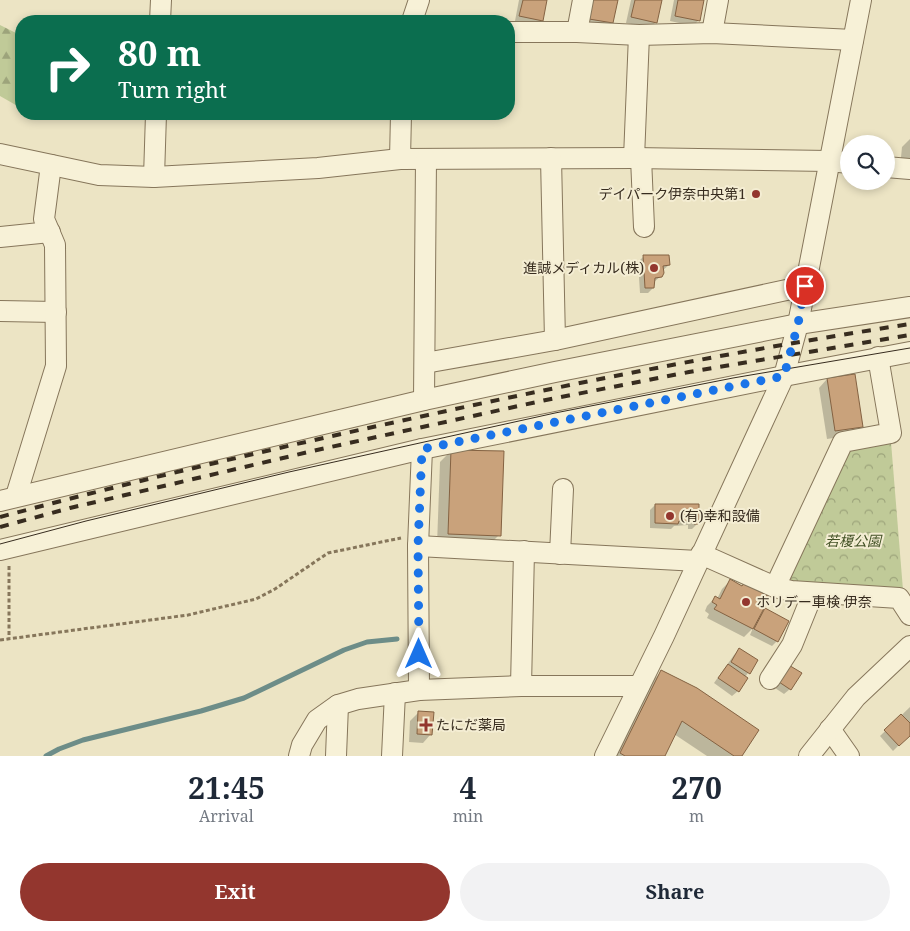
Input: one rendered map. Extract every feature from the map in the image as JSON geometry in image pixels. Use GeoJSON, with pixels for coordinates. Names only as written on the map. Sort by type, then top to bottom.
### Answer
{"type":"FeatureCollection","features":[{"type":"Feature","properties":{"kind":"street"},"geometry":{"type":"LineString","coordinates":[[160,15],[161,0]]}},
{"type":"Feature","properties":{"kind":"street"},"geometry":{"type":"LineString","coordinates":[[414,15],[419,0]]}},
{"type":"Feature","properties":{"kind":"street"},"geometry":{"type":"LineString","coordinates":[[577,32],[583,0]]}},
{"type":"Feature","properties":{"kind":"street"},"geometry":{"type":"LineString","coordinates":[[712,33],[718,0]]}},
{"type":"Feature","properties":{"kind":"street"},"geometry":{"type":"LineString","coordinates":[[605,756],[640,686],[784,376],[798,324],[805,286],[839,162],[853,40],[861,0]]}},
{"type":"Feature","properties":{"kind":"street"},"geometry":{"type":"LineString","coordinates":[[515,32],[639,35],[712,33],[853,40]]}},
{"type":"Feature","properties":{"kind":"street"},"geometry":{"type":"LineString","coordinates":[[639,35],[638,158],[644,228]]}},
{"type":"Feature","properties":{"kind":"street"},"geometry":{"type":"LineString","coordinates":[[154,177],[156,120]]}},
{"type":"Feature","properties":{"kind":"street"},"geometry":{"type":"LineString","coordinates":[[400,159],[401,120]]}},
{"type":"Feature","properties":{"kind":"street"},"geometry":{"type":"LineString","coordinates":[[0,154],[99,175],[154,177],[318,168],[400,159],[638,158],[839,162]]}},
{"type":"Feature","properties":{"kind":"street"},"geometry":{"type":"LineString","coordinates":[[552,158],[555,340]]}},
{"type":"Feature","properties":{"kind":"street"},"geometry":{"type":"LineString","coordinates":[[424,400],[426,159]]}},
{"type":"Feature","properties":{"kind":"street"},"geometry":{"type":"LineString","coordinates":[[8,498],[56,366],[55,245],[44,219],[51,165]]}},
{"type":"Feature","properties":{"kind":"street"},"geometry":{"type":"LineString","coordinates":[[895,168],[910,169]]}},
{"type":"Feature","properties":{"kind":"street"},"geometry":{"type":"LineString","coordinates":[[0,238],[50,232]]}},
{"type":"Feature","properties":{"kind":"street"},"geometry":{"type":"LineString","coordinates":[[424,363],[555,340],[805,286]]}},
{"type":"Feature","properties":{"kind":"street"},"geometry":{"type":"LineString","coordinates":[[8,498],[424,400],[546,374],[798,324],[910,307]]}},
{"type":"Feature","properties":{"kind":"street"},"geometry":{"type":"LineString","coordinates":[[0,310],[56,312]]}},
{"type":"Feature","properties":{"kind":"street"},"geometry":{"type":"LineString","coordinates":[[4,549],[422,449],[910,352]]}},
{"type":"Feature","properties":{"kind":"street"},"geometry":{"type":"LineString","coordinates":[[775,586],[843,442],[890,433],[878,357]]}},
{"type":"Feature","properties":{"kind":"street"},"geometry":{"type":"LineString","coordinates":[[419,690],[418,541],[422,449]]}},
{"type":"Feature","properties":{"kind":"street"},"geometry":{"type":"LineString","coordinates":[[560,554],[563,489]]}},
{"type":"Feature","properties":{"kind":"street"},"geometry":{"type":"LineString","coordinates":[[418,541],[524,552],[699,558],[791,591],[899,598],[910,615]]}},
{"type":"Feature","properties":{"kind":"street"},"geometry":{"type":"LineString","coordinates":[[521,686],[524,552]]}},
{"type":"Feature","properties":{"kind":"street"},"geometry":{"type":"LineString","coordinates":[[770,679],[792,645],[813,592]]}},
{"type":"Feature","properties":{"kind":"street"},"geometry":{"type":"LineString","coordinates":[[809,756],[856,697],[910,646]]}},
{"type":"Feature","properties":{"kind":"street"},"geometry":{"type":"LineString","coordinates":[[299,756],[302,745],[317,720],[338,705],[358,699],[419,690],[521,686],[640,686]]}},
{"type":"Feature","properties":{"kind":"street"},"geometry":{"type":"LineString","coordinates":[[392,756],[394,693]]}},
{"type":"Feature","properties":{"kind":"street"},"geometry":{"type":"LineString","coordinates":[[336,756],[338,705]]}},
{"type":"Feature","properties":{"kind":"street"},"geometry":{"type":"LineString","coordinates":[[830,729],[849,756]]}},
{"type":"Feature","properties":{"kind":"path"},"geometry":{"type":"LineString","coordinates":[[0,640],[188,615],[256,599],[328,553],[364,545],[418,541]]}},
{"type":"Feature","properties":{"kind":"path"},"geometry":{"type":"LineString","coordinates":[[4,549],[9,638]]}},
{"type":"Feature","properties":{"kind":"green space"},"geometry":{"type":"Polygon","coordinates":[[[0,25],[15,32],[15,105],[0,96],[0,25]]]}},
{"type":"Feature","properties":{"kind":"green space","name":"若榎公園"},"geometry":{"type":"Polygon","coordinates":[[[891,442],[903,590],[792,582],[788,575],[845,448],[891,442]]]}},
{"type":"Feature","properties":{"kind":"building"},"geometry":{"type":"Polygon","coordinates":[[[523,0],[547,0],[543,21],[519,16],[523,0]]]}},
{"type":"Feature","properties":{"kind":"building"},"geometry":{"type":"Polygon","coordinates":[[[592,0],[618,0],[613,23],[589,19],[592,0]]]}},
{"type":"Feature","properties":{"kind":"building"},"geometry":{"type":"Polygon","coordinates":[[[635,0],[662,0],[657,23],[631,17],[635,0]]]}},
{"type":"Feature","properties":{"kind":"building"},"geometry":{"type":"Polygon","coordinates":[[[678,0],[704,0],[700,21],[675,16],[678,0]]]}},
{"type":"Feature","properties":{"kind":"building"},"geometry":{"type":"Polygon","coordinates":[[[643,255],[669,255],[670,265],[663,266],[664,273],[662,277],[655,278],[654,288],[645,288],[643,255]]]}},
{"type":"Feature","properties":{"kind":"building"},"geometry":{"type":"Polygon","coordinates":[[[855,374],[863,427],[835,431],[827,378],[855,374]]]}},
{"type":"Feature","properties":{"kind":"building"},"geometry":{"type":"Polygon","coordinates":[[[451,450],[504,451],[501,536],[448,534],[451,450]]]}},
{"type":"Feature","properties":{"kind":"building"},"geometry":{"type":"Polygon","coordinates":[[[655,504],[699,504],[699,524],[694,524],[693,521],[679,521],[678,524],[655,523],[655,504]]]}},
{"type":"Feature","properties":{"kind":"building"},"geometry":{"type":"Polygon","coordinates":[[[730,579],[742,586],[744,583],[770,597],[753,629],[714,609],[717,605],[712,602],[715,596],[720,599],[730,579]]]}},
{"type":"Feature","properties":{"kind":"building"},"geometry":{"type":"Polygon","coordinates":[[[765,608],[789,621],[778,642],[754,629],[765,608]]]}},
{"type":"Feature","properties":{"kind":"building"},"geometry":{"type":"Polygon","coordinates":[[[739,648],[758,660],[750,674],[731,662],[739,648]]]}},
{"type":"Feature","properties":{"kind":"building"},"geometry":{"type":"Polygon","coordinates":[[[728,664],[748,678],[739,692],[718,678],[728,664]]]}},
{"type":"Feature","properties":{"kind":"building"},"geometry":{"type":"Polygon","coordinates":[[[787,664],[802,673],[791,690],[776,680],[787,664]]]}},
{"type":"Feature","properties":{"kind":"building"},"geometry":{"type":"Polygon","coordinates":[[[661,670],[697,688],[759,730],[742,756],[734,756],[682,721],[665,756],[625,756],[620,753],[661,670]]]}},
{"type":"Feature","properties":{"kind":"building"},"geometry":{"type":"Polygon","coordinates":[[[418,711],[434,712],[432,735],[417,734],[418,711]]]}},
{"type":"Feature","properties":{"kind":"building"},"geometry":{"type":"Polygon","coordinates":[[[901,714],[910,723],[910,736],[899,746],[884,730],[901,714]]]}},
{"type":"Feature","properties":{"kind":"waterway"},"geometry":{"type":"LineString","coordinates":[[46,756],[83,740],[201,711],[244,698],[344,650],[367,642],[397,639]]}},
{"type":"Feature","properties":{"kind":"tram line"},"geometry":{"type":"LineString","coordinates":[[0,544],[86,521],[289,472],[555,413],[733,378],[910,348]]}},
{"type":"Feature","properties":{"kind":"railway"},"geometry":{"type":"LineString","coordinates":[[0,517],[213,463],[488,402],[608,377],[910,324]]}},
{"type":"Feature","properties":{"kind":"railway"},"geometry":{"type":"LineString","coordinates":[[0,527],[70,508],[317,450],[546,400],[689,372],[910,335]]}},
{"type":"Feature","properties":{"kind":"place","name":"デイパーク伊奈中央第1"},"geometry":{"type":"Point","coordinates":[756,194]}},
{"type":"Feature","properties":{"kind":"place","name":"進誠メディカル(株)"},"geometry":{"type":"Point","coordinates":[654,268]}},
{"type":"Feature","properties":{"kind":"place","name":"(有)幸和設備"},"geometry":{"type":"Point","coordinates":[670,516]}},
{"type":"Feature","properties":{"kind":"place","name":"ホリデー車検 伊奈"},"geometry":{"type":"Point","coordinates":[746,602]}},
{"type":"Feature","properties":{"kind":"place","name":"たにだ薬局"},"geometry":{"type":"Point","coordinates":[426,725]}},
{"type":"Feature","properties":{"kind":"route"},"geometry":{"type":"LineString","coordinates":[[419,654],[418,546],[422,449],[784,376],[798,324],[805,286]]}}]}
